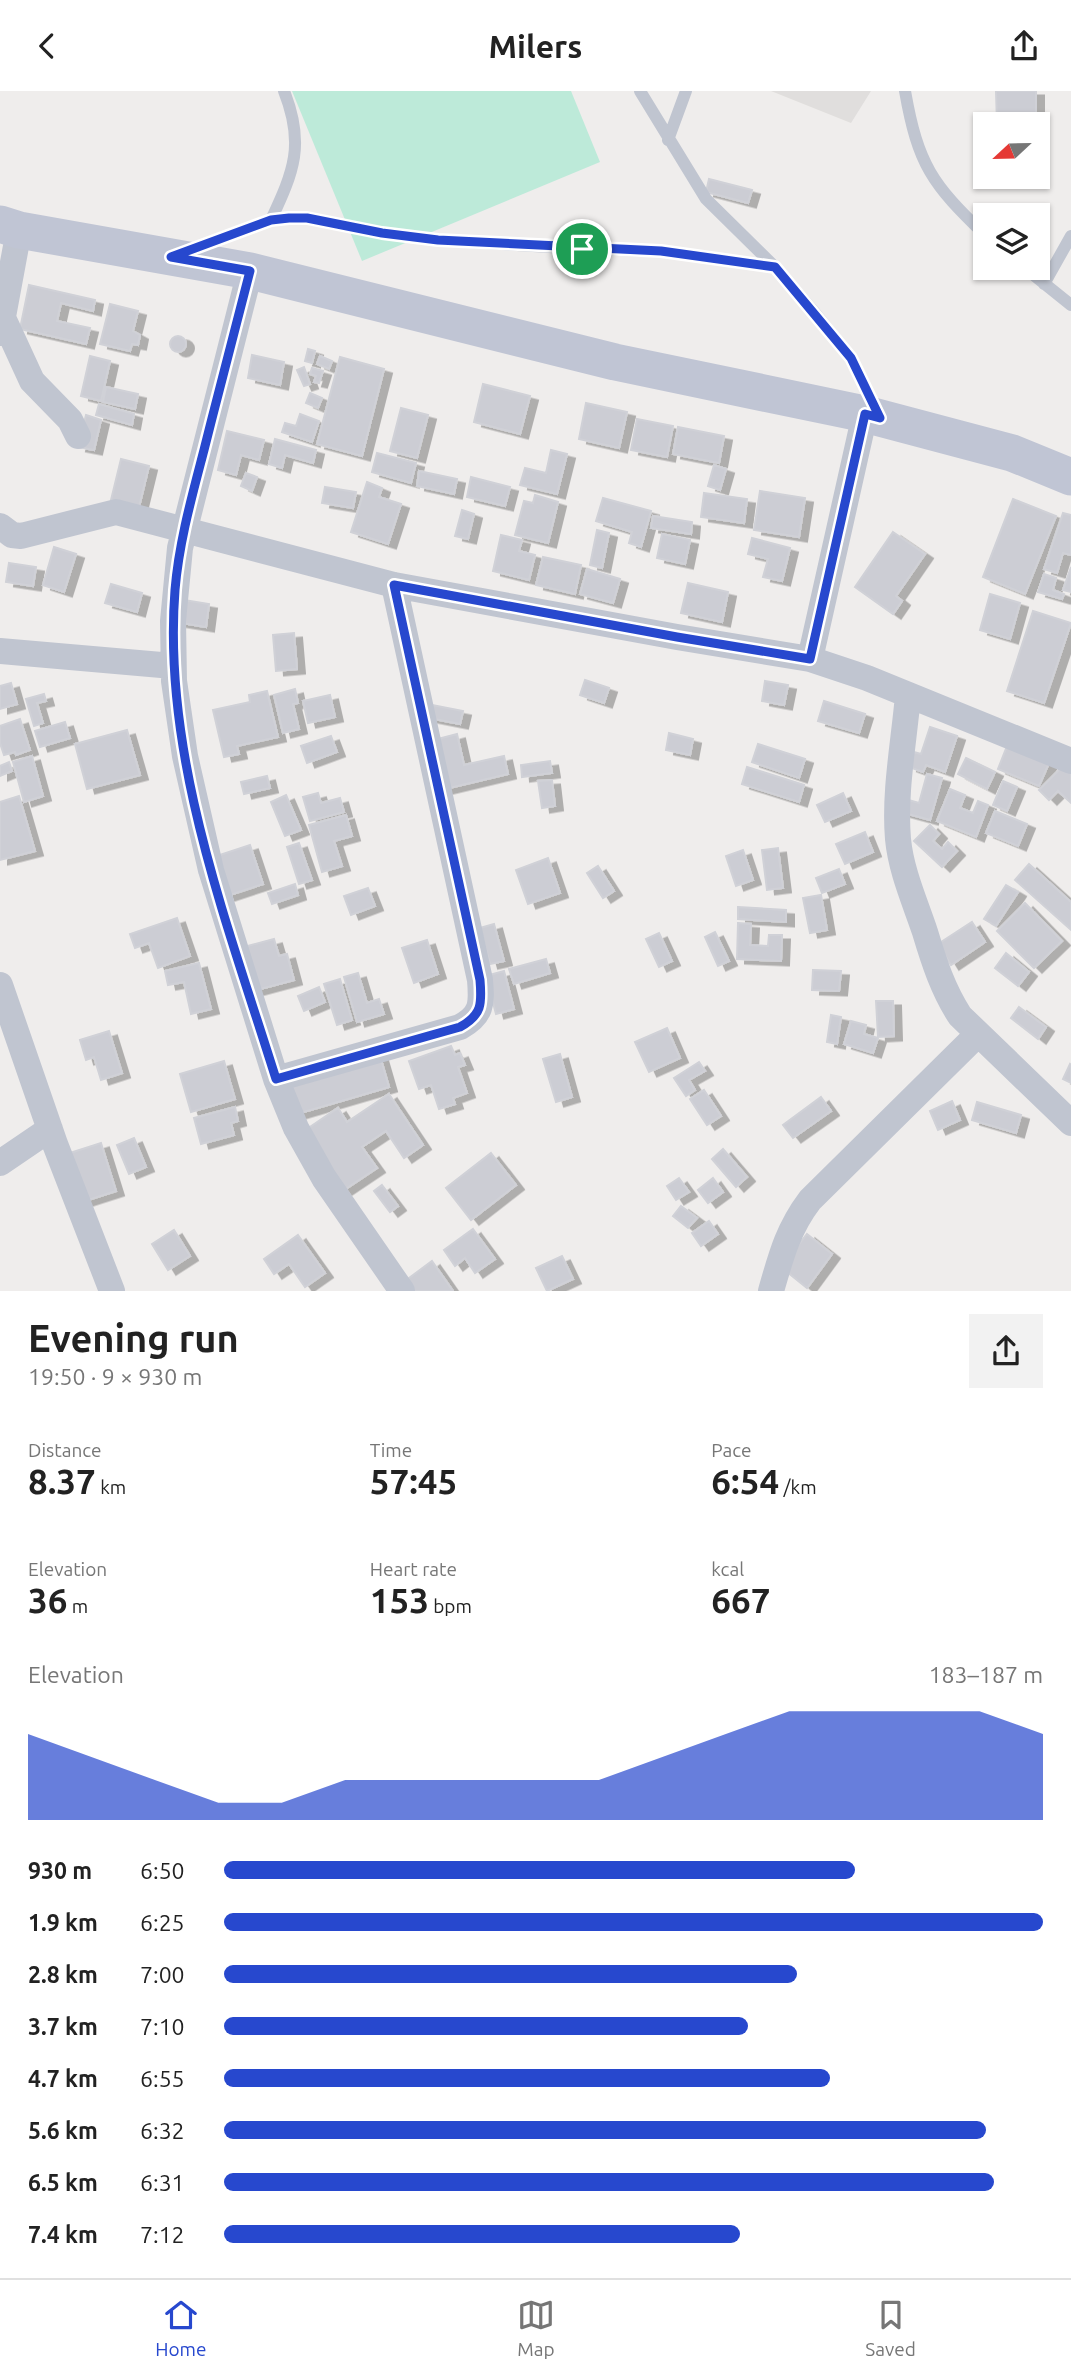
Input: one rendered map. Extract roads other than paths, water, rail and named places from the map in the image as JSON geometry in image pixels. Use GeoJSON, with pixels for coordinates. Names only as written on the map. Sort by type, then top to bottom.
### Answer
{"type":"FeatureCollection","features":[{"type":"Feature","properties":{"kind":"main road"},"geometry":{"type":"LineString","coordinates":[[10,227],[250,271],[615,362],[872,416],[1012,453],[1071,477]]}},
{"type":"Feature","properties":{"kind":"street"},"geometry":{"type":"LineString","coordinates":[[10,227],[1,326],[32,381],[69,420],[78,436]]}},
{"type":"Feature","properties":{"kind":"street"},"geometry":{"type":"LineString","coordinates":[[250,271],[183,530],[175,587],[173,666],[185,756],[211,870],[276,1079],[296,1128],[324,1178],[402,1291]]}},
{"type":"Feature","properties":{"kind":"street"},"geometry":{"type":"LineString","coordinates":[[810,659],[872,416]]}},
{"type":"Feature","properties":{"kind":"street"},"geometry":{"type":"LineString","coordinates":[[0,526],[12,535],[21,535],[116,512],[394,585],[810,659],[908,695],[1071,761]]}},
{"type":"Feature","properties":{"kind":"street"},"geometry":{"type":"LineString","coordinates":[[276,1079],[460,1027],[473,1020],[480,1004],[480,980],[394,585]]}},
{"type":"Feature","properties":{"kind":"street"},"geometry":{"type":"LineString","coordinates":[[0,651],[173,666]]}},
{"type":"Feature","properties":{"kind":"street"},"geometry":{"type":"LineString","coordinates":[[908,695],[897,813],[902,863],[936,969],[949,1000],[960,1016],[1071,1123]]}},
{"type":"Feature","properties":{"kind":"street"},"geometry":{"type":"LineString","coordinates":[[0,985],[7,1025],[50,1129],[111,1291]]}},
{"type":"Feature","properties":{"kind":"street"},"geometry":{"type":"LineString","coordinates":[[771,1291],[786,1238],[810,1200],[978,1034]]}},
{"type":"Feature","properties":{"kind":"street"},"geometry":{"type":"LineString","coordinates":[[0,1163],[50,1129]]}},
{"type":"Feature","properties":{"kind":"lane"},"geometry":{"type":"LineString","coordinates":[[271,220],[286,187],[295,157],[296,132],[284,91]]}},
{"type":"Feature","properties":{"kind":"lane"},"geometry":{"type":"LineString","coordinates":[[640,91],[706,199],[775,267],[851,358],[872,416]]}},
{"type":"Feature","properties":{"kind":"lane"},"geometry":{"type":"LineString","coordinates":[[668,140],[686,91]]}},
{"type":"Feature","properties":{"kind":"lane"},"geometry":{"type":"LineString","coordinates":[[905,91],[911,124],[931,177],[949,200],[973,223]]}},
{"type":"Feature","properties":{"kind":"lane"},"geometry":{"type":"LineString","coordinates":[[171,257],[271,220],[307,218],[382,233],[464,242],[661,251],[775,267]]}},
{"type":"Feature","properties":{"kind":"lane"},"geometry":{"type":"LineString","coordinates":[[1044,284],[1071,236]]}},
{"type":"Feature","properties":{"kind":"lane"},"geometry":{"type":"LineString","coordinates":[[1039,280],[1071,305]]}}]}
